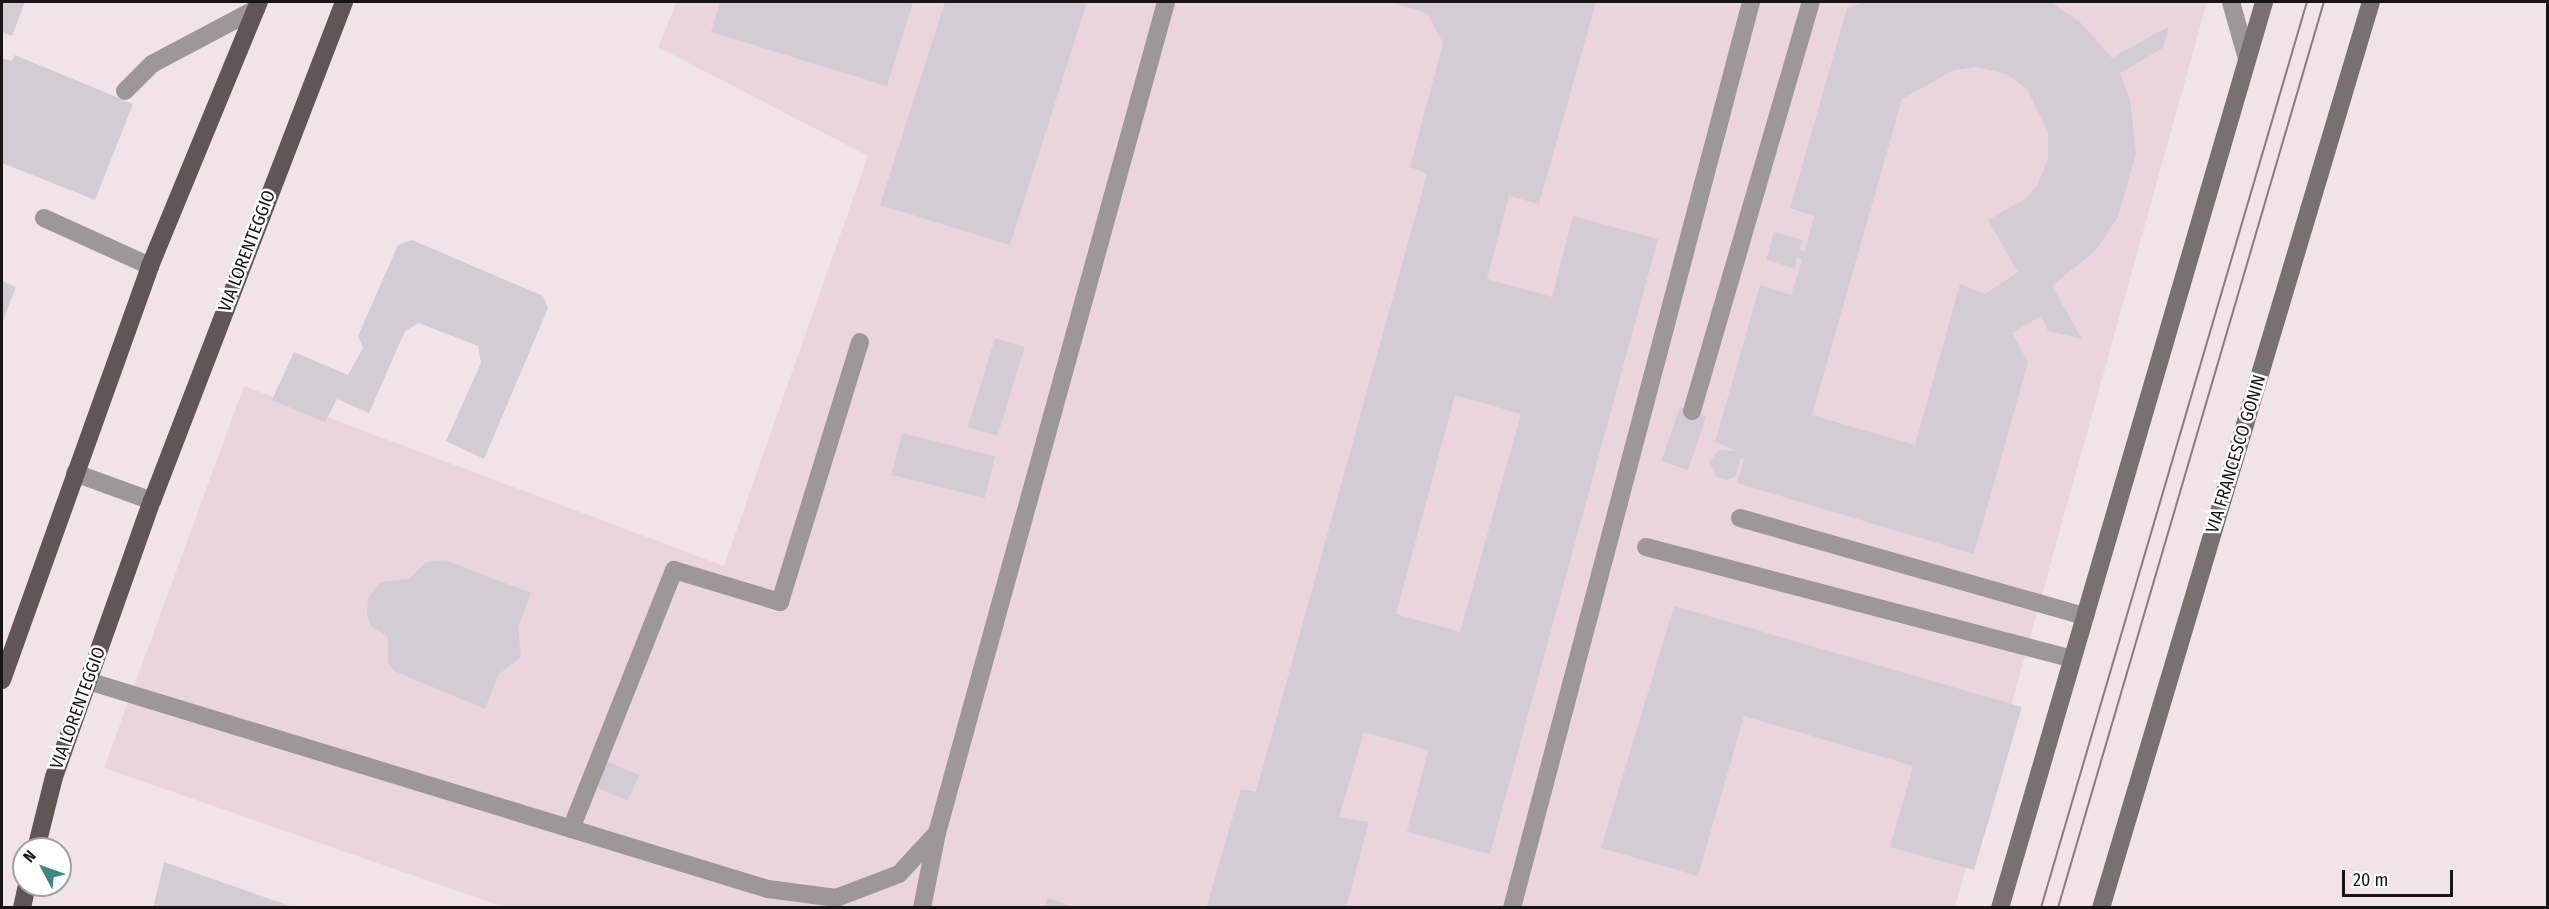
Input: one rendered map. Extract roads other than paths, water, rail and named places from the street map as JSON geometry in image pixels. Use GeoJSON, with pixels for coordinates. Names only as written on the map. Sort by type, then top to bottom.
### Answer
{"type":"FeatureCollection","features":[{"type":"Feature","properties":{"kind":"main road","name":"VIA LORENTEGGIO"},"geometry":{"type":"LineString","coordinates":[[39,837],[54,777],[152,501],[344,2]]}},
{"type":"Feature","properties":{"kind":"main road"},"geometry":{"type":"LineString","coordinates":[[2,680],[150,266],[257,5]]}},
{"type":"Feature","properties":{"kind":"street"},"geometry":{"type":"LineString","coordinates":[[2000,908],[2264,2]]}},
{"type":"Feature","properties":{"kind":"street","name":"VIA FRANCESCO GONIN"},"geometry":{"type":"LineString","coordinates":[[2101,908],[2371,2]]}},
{"type":"Feature","properties":{"kind":"lane"},"geometry":{"type":"LineString","coordinates":[[922,908],[937,832],[1166,2]]}},
{"type":"Feature","properties":{"kind":"lane"},"geometry":{"type":"LineString","coordinates":[[1512,908],[1751,2]]}},
{"type":"Feature","properties":{"kind":"lane"},"geometry":{"type":"LineString","coordinates":[[1692,411],[1811,2]]}},
{"type":"Feature","properties":{"kind":"lane"},"geometry":{"type":"LineString","coordinates":[[2231,2],[2247,59]]}},
{"type":"Feature","properties":{"kind":"lane"},"geometry":{"type":"LineString","coordinates":[[125,92],[152,64],[257,5]]}},
{"type":"Feature","properties":{"kind":"lane"},"geometry":{"type":"LineString","coordinates":[[44,218],[150,266]]}},
{"type":"Feature","properties":{"kind":"lane"},"geometry":{"type":"LineString","coordinates":[[571,829],[674,570],[780,602],[860,342]]}},
{"type":"Feature","properties":{"kind":"lane"},"geometry":{"type":"LineString","coordinates":[[75,473],[152,501]]}},
{"type":"Feature","properties":{"kind":"lane"},"geometry":{"type":"LineString","coordinates":[[1740,518],[2085,616]]}},
{"type":"Feature","properties":{"kind":"lane"},"geometry":{"type":"LineString","coordinates":[[1646,547],[2072,659]]}},
{"type":"Feature","properties":{"kind":"lane"},"geometry":{"type":"LineString","coordinates":[[88,681],[798,900],[836,898],[899,874],[937,832]]}},
{"type":"Feature","properties":{"kind":"tram line"},"geometry":{"type":"LineString","coordinates":[[2041,908],[2307,2]]}},
{"type":"Feature","properties":{"kind":"tram line"},"geometry":{"type":"LineString","coordinates":[[2058,908],[2324,2]]}}]}
